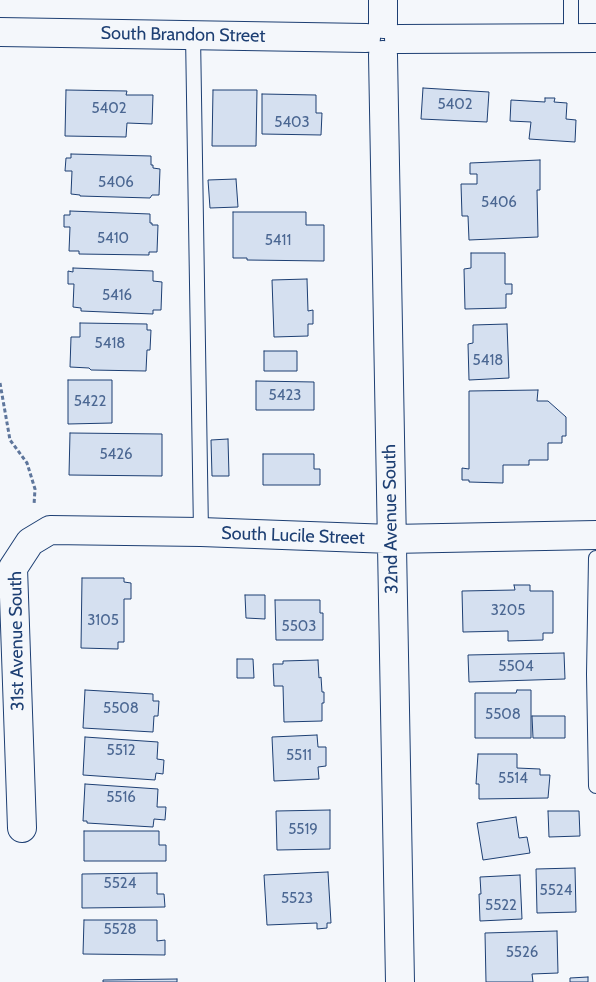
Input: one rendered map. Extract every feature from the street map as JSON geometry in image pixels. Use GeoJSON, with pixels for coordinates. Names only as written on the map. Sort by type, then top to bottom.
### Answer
{"type":"FeatureCollection","features":[{"type":"Feature","properties":{"kind":"street","name":"South Brandon Street"},"geometry":{"type":"LineString","coordinates":[[0,32],[193,35],[383,31],[584,38]]}},
{"type":"Feature","properties":{"kind":"street","name":"32nd Avenue South"},"geometry":{"type":"LineString","coordinates":[[383,31],[400,982]]}},
{"type":"Feature","properties":{"kind":"street","name":"South Lucile Street"},"geometry":{"type":"LineString","coordinates":[[43,535],[201,532],[391,539],[596,535]]}},
{"type":"Feature","properties":{"kind":"street","name":"31st Avenue South"},"geometry":{"type":"LineString","coordinates":[[22,828],[13,568],[30,542],[43,535]]}},
{"type":"Feature","properties":{"kind":"lane"},"geometry":{"type":"LineString","coordinates":[[571,0],[584,38]]}},
{"type":"Feature","properties":{"kind":"lane"},"geometry":{"type":"LineString","coordinates":[[193,35],[201,532]]}},
{"type":"Feature","properties":{"kind":"lane"},"geometry":{"type":"LineString","coordinates":[[596,558],[594,674],[596,786]]}},
{"type":"Feature","properties":{"kind":"path"},"geometry":{"type":"LineString","coordinates":[[0,383],[10,440],[27,463],[43,535]]}},
{"type":"Feature","properties":{"kind":"building"},"geometry":{"type":"Polygon","coordinates":[[[423,88],[489,92],[487,122],[421,119],[423,88]]]}},
{"type":"Feature","properties":{"kind":"building"},"geometry":{"type":"Polygon","coordinates":[[[66,90],[127,91],[126,95],[153,95],[152,124],[127,123],[126,137],[65,136],[66,90]]]}},
{"type":"Feature","properties":{"kind":"building"},"geometry":{"type":"Polygon","coordinates":[[[213,90],[257,90],[256,146],[212,146],[213,90]]]}},
{"type":"Feature","properties":{"kind":"building"},"geometry":{"type":"Polygon","coordinates":[[[262,94],[316,95],[316,113],[322,113],[321,135],[262,134],[262,94]]]}},
{"type":"Feature","properties":{"kind":"building"},"geometry":{"type":"Polygon","coordinates":[[[545,98],[555,98],[554,102],[567,103],[566,119],[576,120],[575,142],[529,139],[531,122],[510,121],[511,100],[545,102],[545,98]]]}},
{"type":"Feature","properties":{"kind":"building"},"geometry":{"type":"Polygon","coordinates":[[[71,154],[151,156],[153,168],[160,169],[159,195],[152,195],[150,198],[80,196],[71,194],[72,171],[65,171],[66,158],[71,158],[71,154]]]}},
{"type":"Feature","properties":{"kind":"building"},"geometry":{"type":"Polygon","coordinates":[[[540,160],[540,190],[537,190],[538,237],[469,240],[468,216],[462,216],[461,184],[477,184],[477,174],[470,174],[470,163],[540,160]]]}},
{"type":"Feature","properties":{"kind":"building"},"geometry":{"type":"Polygon","coordinates":[[[236,179],[238,207],[210,208],[208,180],[236,179]]]}},
{"type":"Feature","properties":{"kind":"building"},"geometry":{"type":"Polygon","coordinates":[[[70,211],[150,214],[150,223],[158,225],[157,252],[149,252],[149,255],[79,254],[79,251],[69,251],[70,227],[64,227],[64,215],[70,215],[70,211]]]}},
{"type":"Feature","properties":{"kind":"building"},"geometry":{"type":"Polygon","coordinates":[[[233,212],[306,212],[306,225],[324,225],[324,261],[247,260],[247,258],[233,258],[233,212]]]}},
{"type":"Feature","properties":{"kind":"building"},"geometry":{"type":"Polygon","coordinates":[[[471,253],[505,253],[505,284],[512,284],[512,294],[506,294],[506,308],[465,309],[464,269],[471,268],[471,253]]]}},
{"type":"Feature","properties":{"kind":"building"},"geometry":{"type":"Polygon","coordinates":[[[73,268],[153,271],[153,281],[162,282],[161,310],[153,310],[153,314],[81,311],[81,308],[73,307],[74,284],[68,284],[68,271],[73,272],[73,268]]]}},
{"type":"Feature","properties":{"kind":"building"},"geometry":{"type":"Polygon","coordinates":[[[307,279],[308,311],[313,310],[313,324],[308,324],[308,336],[274,337],[272,280],[307,279]]]}},
{"type":"Feature","properties":{"kind":"building"},"geometry":{"type":"Polygon","coordinates":[[[80,323],[147,324],[147,330],[151,330],[150,350],[147,350],[146,371],[91,370],[89,368],[70,367],[71,337],[80,337],[80,323]]]}},
{"type":"Feature","properties":{"kind":"building"},"geometry":{"type":"Polygon","coordinates":[[[507,324],[509,378],[469,380],[468,344],[473,343],[473,325],[507,324]]]}},
{"type":"Feature","properties":{"kind":"building"},"geometry":{"type":"Polygon","coordinates":[[[264,351],[297,351],[297,371],[264,371],[264,351]]]}},
{"type":"Feature","properties":{"kind":"building"},"geometry":{"type":"Polygon","coordinates":[[[68,380],[112,380],[112,423],[68,424],[68,380]]]}},
{"type":"Feature","properties":{"kind":"building"},"geometry":{"type":"Polygon","coordinates":[[[256,381],[314,382],[314,410],[256,410],[256,381]]]}},
{"type":"Feature","properties":{"kind":"building"},"geometry":{"type":"Polygon","coordinates":[[[538,390],[537,401],[548,401],[566,417],[566,436],[562,436],[562,443],[548,443],[548,460],[529,460],[529,465],[503,465],[503,483],[462,480],[462,468],[469,469],[469,391],[538,390]]]}},
{"type":"Feature","properties":{"kind":"building"},"geometry":{"type":"Polygon","coordinates":[[[70,433],[162,434],[162,476],[69,475],[70,433]]]}},
{"type":"Feature","properties":{"kind":"building"},"geometry":{"type":"Polygon","coordinates":[[[228,439],[229,476],[212,476],[211,440],[228,439]]]}},
{"type":"Feature","properties":{"kind":"building"},"geometry":{"type":"Polygon","coordinates":[[[263,454],[314,454],[314,469],[320,469],[320,485],[263,485],[263,454]]]}},
{"type":"Feature","properties":{"kind":"building"},"geometry":{"type":"Polygon","coordinates":[[[82,578],[124,578],[124,582],[131,583],[131,599],[124,599],[124,642],[118,642],[118,649],[81,648],[82,578]]]}},
{"type":"Feature","properties":{"kind":"building"},"geometry":{"type":"Polygon","coordinates":[[[514,585],[530,585],[530,591],[553,591],[553,633],[543,633],[543,640],[508,641],[508,631],[463,632],[462,591],[515,590],[514,585]]]}},
{"type":"Feature","properties":{"kind":"building"},"geometry":{"type":"Polygon","coordinates":[[[245,595],[265,595],[265,619],[246,618],[245,595]]]}},
{"type":"Feature","properties":{"kind":"building"},"geometry":{"type":"Polygon","coordinates":[[[275,600],[320,600],[320,613],[323,613],[323,640],[276,640],[275,600]]]}},
{"type":"Feature","properties":{"kind":"building"},"geometry":{"type":"Polygon","coordinates":[[[564,653],[565,679],[469,682],[468,655],[564,653]]]}},
{"type":"Feature","properties":{"kind":"building"},"geometry":{"type":"Polygon","coordinates":[[[237,659],[253,659],[254,678],[237,678],[237,659]]]}},
{"type":"Feature","properties":{"kind":"building"},"geometry":{"type":"Polygon","coordinates":[[[318,660],[319,678],[321,677],[322,692],[324,692],[322,721],[284,722],[283,686],[274,686],[273,664],[283,664],[283,661],[318,660]]]}},
{"type":"Feature","properties":{"kind":"building"},"geometry":{"type":"Polygon","coordinates":[[[85,690],[153,694],[153,701],[159,701],[158,716],[154,716],[153,732],[83,728],[85,690]]]}},
{"type":"Feature","properties":{"kind":"building"},"geometry":{"type":"Polygon","coordinates":[[[517,690],[531,690],[531,738],[475,738],[475,693],[516,693],[517,690]]]}},
{"type":"Feature","properties":{"kind":"building"},"geometry":{"type":"Polygon","coordinates":[[[532,716],[565,716],[565,738],[533,738],[532,716]]]}},
{"type":"Feature","properties":{"kind":"building"},"geometry":{"type":"Polygon","coordinates":[[[317,735],[318,747],[326,747],[326,766],[318,767],[319,779],[274,781],[272,737],[317,735]]]}},
{"type":"Feature","properties":{"kind":"building"},"geometry":{"type":"Polygon","coordinates":[[[85,737],[158,742],[157,759],[164,760],[163,774],[156,773],[155,780],[83,775],[85,737]]]}},
{"type":"Feature","properties":{"kind":"building"},"geometry":{"type":"Polygon","coordinates":[[[478,754],[517,754],[517,768],[540,769],[540,775],[550,775],[548,798],[479,799],[479,784],[476,784],[478,754]]]}},
{"type":"Feature","properties":{"kind":"building"},"geometry":{"type":"Polygon","coordinates":[[[85,784],[158,789],[157,807],[166,807],[165,820],[154,819],[153,827],[87,823],[87,821],[83,821],[85,784]]]}},
{"type":"Feature","properties":{"kind":"building"},"geometry":{"type":"Polygon","coordinates":[[[330,810],[330,849],[277,850],[276,811],[330,810]]]}},
{"type":"Feature","properties":{"kind":"building"},"geometry":{"type":"Polygon","coordinates":[[[548,811],[579,811],[580,836],[549,837],[548,811]]]}},
{"type":"Feature","properties":{"kind":"building"},"geometry":{"type":"Polygon","coordinates":[[[516,817],[519,838],[527,837],[530,853],[483,860],[477,823],[516,817]]]}},
{"type":"Feature","properties":{"kind":"building"},"geometry":{"type":"Polygon","coordinates":[[[84,831],[159,831],[159,845],[166,845],[166,861],[84,861],[84,831]]]}},
{"type":"Feature","properties":{"kind":"building"},"geometry":{"type":"Polygon","coordinates":[[[575,868],[576,912],[537,913],[536,869],[575,868]]]}},
{"type":"Feature","properties":{"kind":"building"},"geometry":{"type":"Polygon","coordinates":[[[328,872],[331,923],[327,923],[327,928],[317,929],[317,923],[267,925],[264,875],[328,872]]]}},
{"type":"Feature","properties":{"kind":"building"},"geometry":{"type":"Polygon","coordinates":[[[157,873],[157,894],[164,894],[165,907],[82,908],[82,874],[157,873]]]}},
{"type":"Feature","properties":{"kind":"building"},"geometry":{"type":"Polygon","coordinates":[[[520,875],[522,919],[480,921],[480,877],[520,875]]]}},
{"type":"Feature","properties":{"kind":"building"},"geometry":{"type":"Polygon","coordinates":[[[84,920],[157,920],[157,941],[165,940],[165,955],[83,954],[84,920]]]}},
{"type":"Feature","properties":{"kind":"building"},"geometry":{"type":"Polygon","coordinates":[[[557,931],[558,973],[532,974],[533,982],[486,982],[485,933],[557,931]]]}},
{"type":"Feature","properties":{"kind":"building"},"geometry":{"type":"Polygon","coordinates":[[[588,977],[588,982],[570,982],[570,978],[588,977]]]}},
{"type":"Feature","properties":{"kind":"building"},"geometry":{"type":"Polygon","coordinates":[[[177,979],[177,982],[103,982],[103,980],[177,979]]]}}]}
